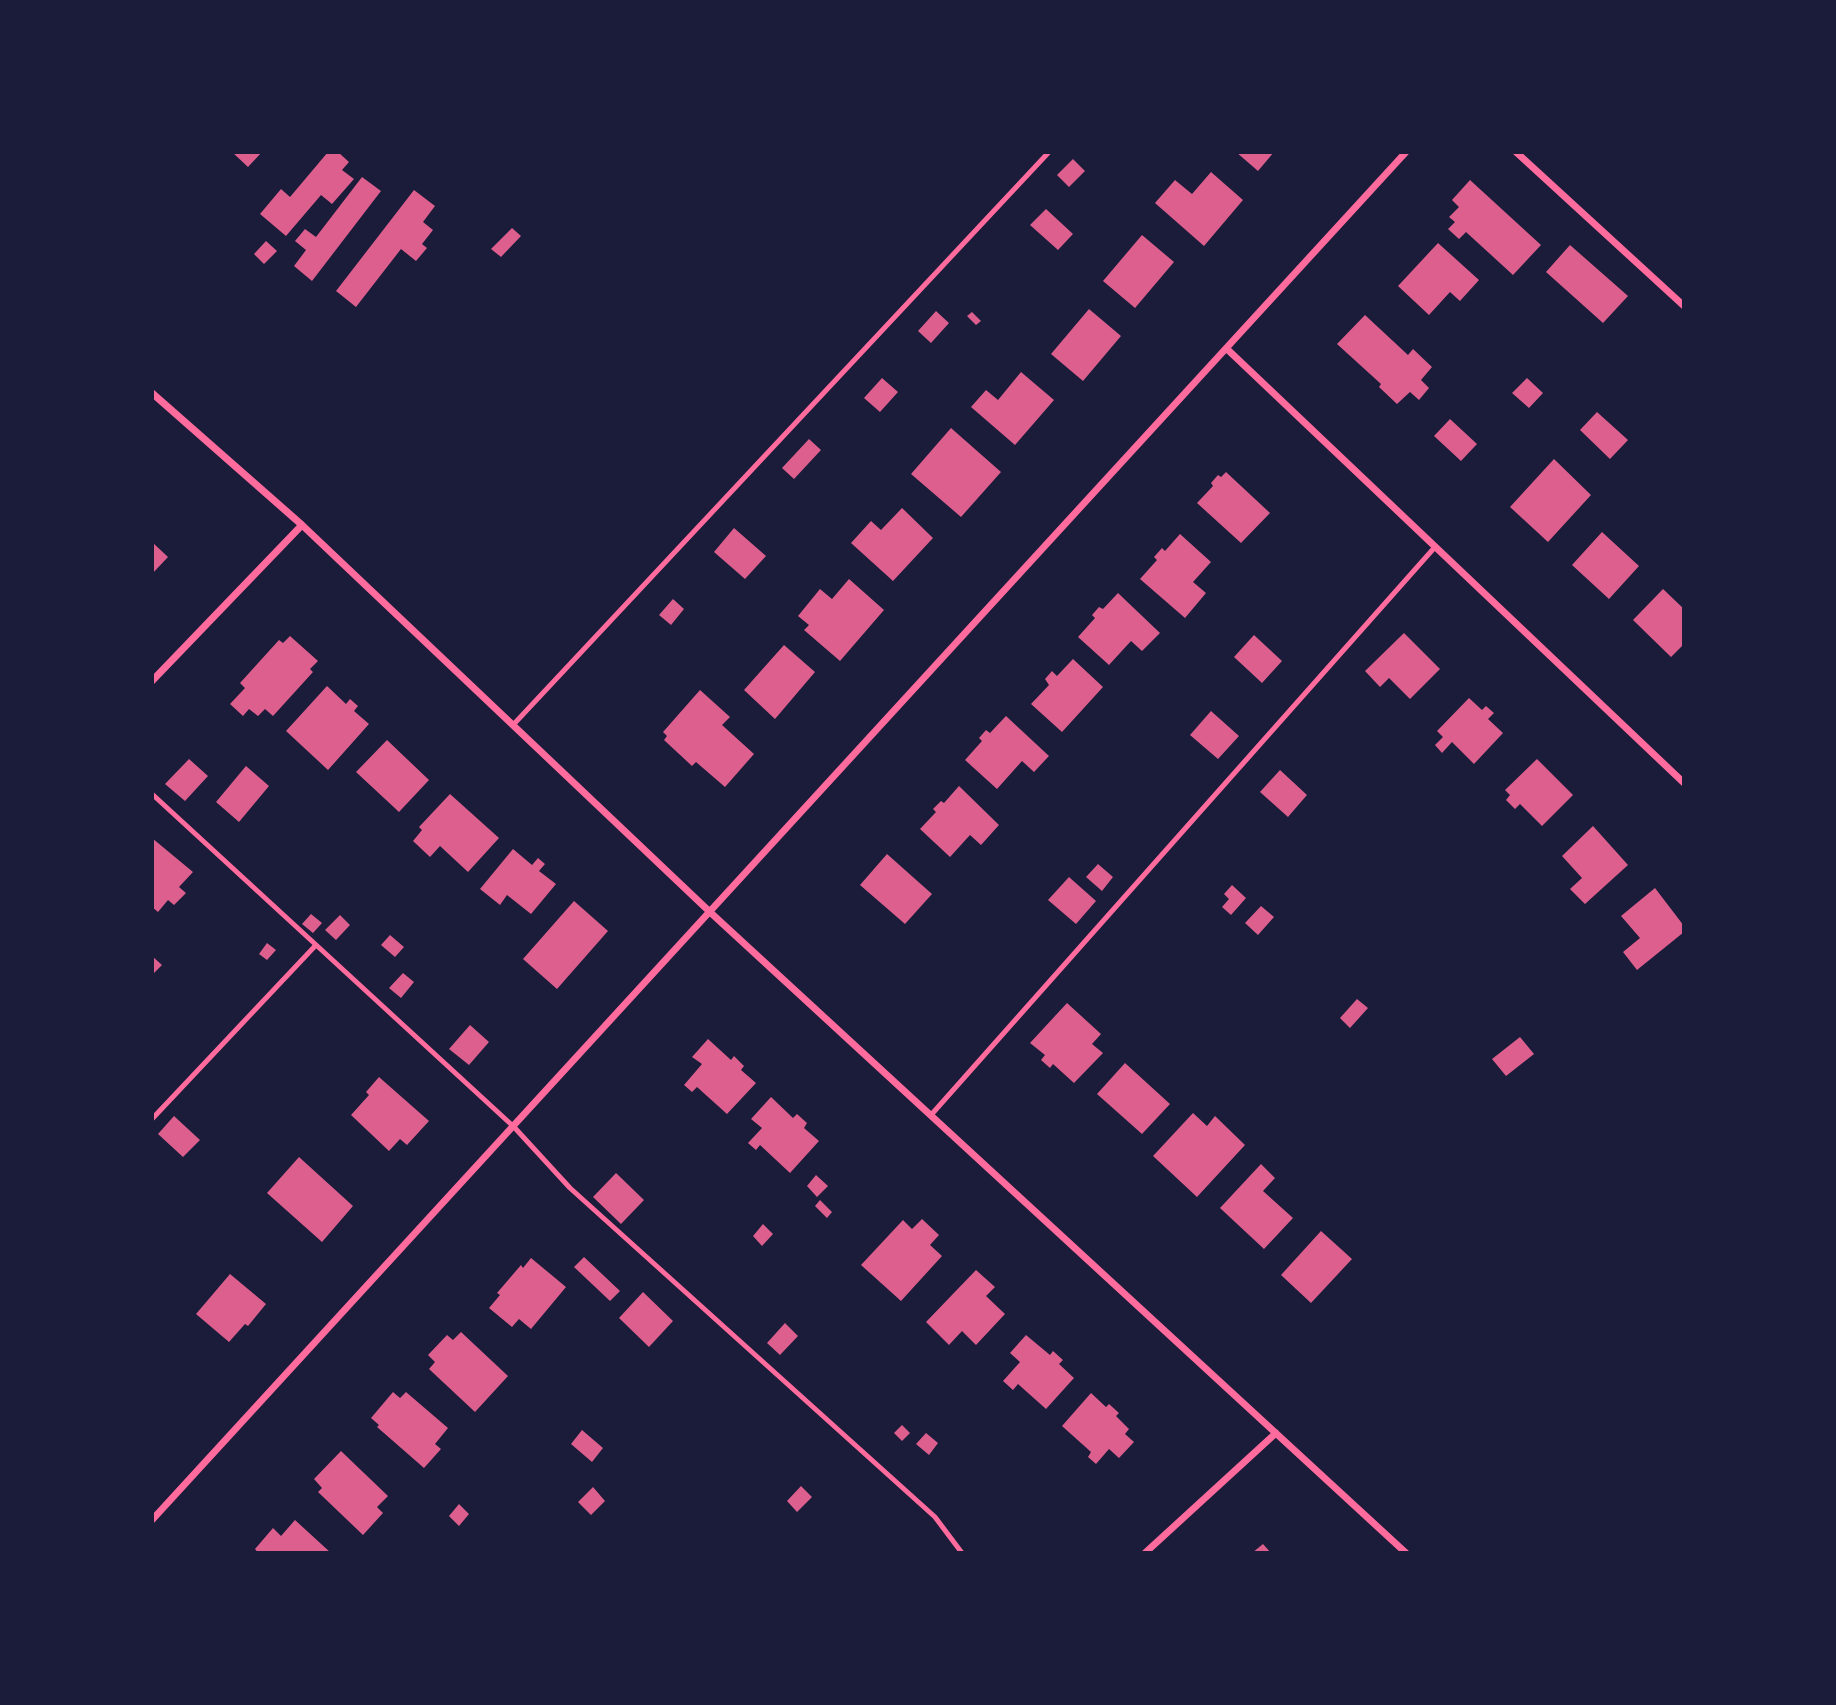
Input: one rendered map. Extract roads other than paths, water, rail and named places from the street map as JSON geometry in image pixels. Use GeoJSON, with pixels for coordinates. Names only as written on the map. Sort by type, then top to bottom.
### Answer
{"type":"FeatureCollection","features":[{"type":"Feature","properties":{"kind":"street"},"geometry":{"type":"LineString","coordinates":[[152,1520],[1406,152]]}},
{"type":"Feature","properties":{"kind":"street"},"geometry":{"type":"LineString","coordinates":[[1516,152],[1684,306]]}},
{"type":"Feature","properties":{"kind":"street"},"geometry":{"type":"LineString","coordinates":[[1227,349],[1684,783]]}},
{"type":"Feature","properties":{"kind":"street"},"geometry":{"type":"LineString","coordinates":[[152,393],[302,525],[711,913],[1406,1553]]}},
{"type":"Feature","properties":{"kind":"street"},"geometry":{"type":"LineString","coordinates":[[152,681],[302,525]]}},
{"type":"Feature","properties":{"kind":"street"},"geometry":{"type":"LineString","coordinates":[[1145,1553],[1276,1433]]}},
{"type":"Feature","properties":{"kind":"lane"},"geometry":{"type":"LineString","coordinates":[[513,725],[1049,152]]}},
{"type":"Feature","properties":{"kind":"lane"},"geometry":{"type":"LineString","coordinates":[[931,1115],[1435,547]]}},
{"type":"Feature","properties":{"kind":"lane"},"geometry":{"type":"LineString","coordinates":[[152,794],[514,1127],[570,1188],[935,1517],[962,1553]]}},
{"type":"Feature","properties":{"kind":"lane"},"geometry":{"type":"LineString","coordinates":[[152,1119],[316,945]]}}]}
